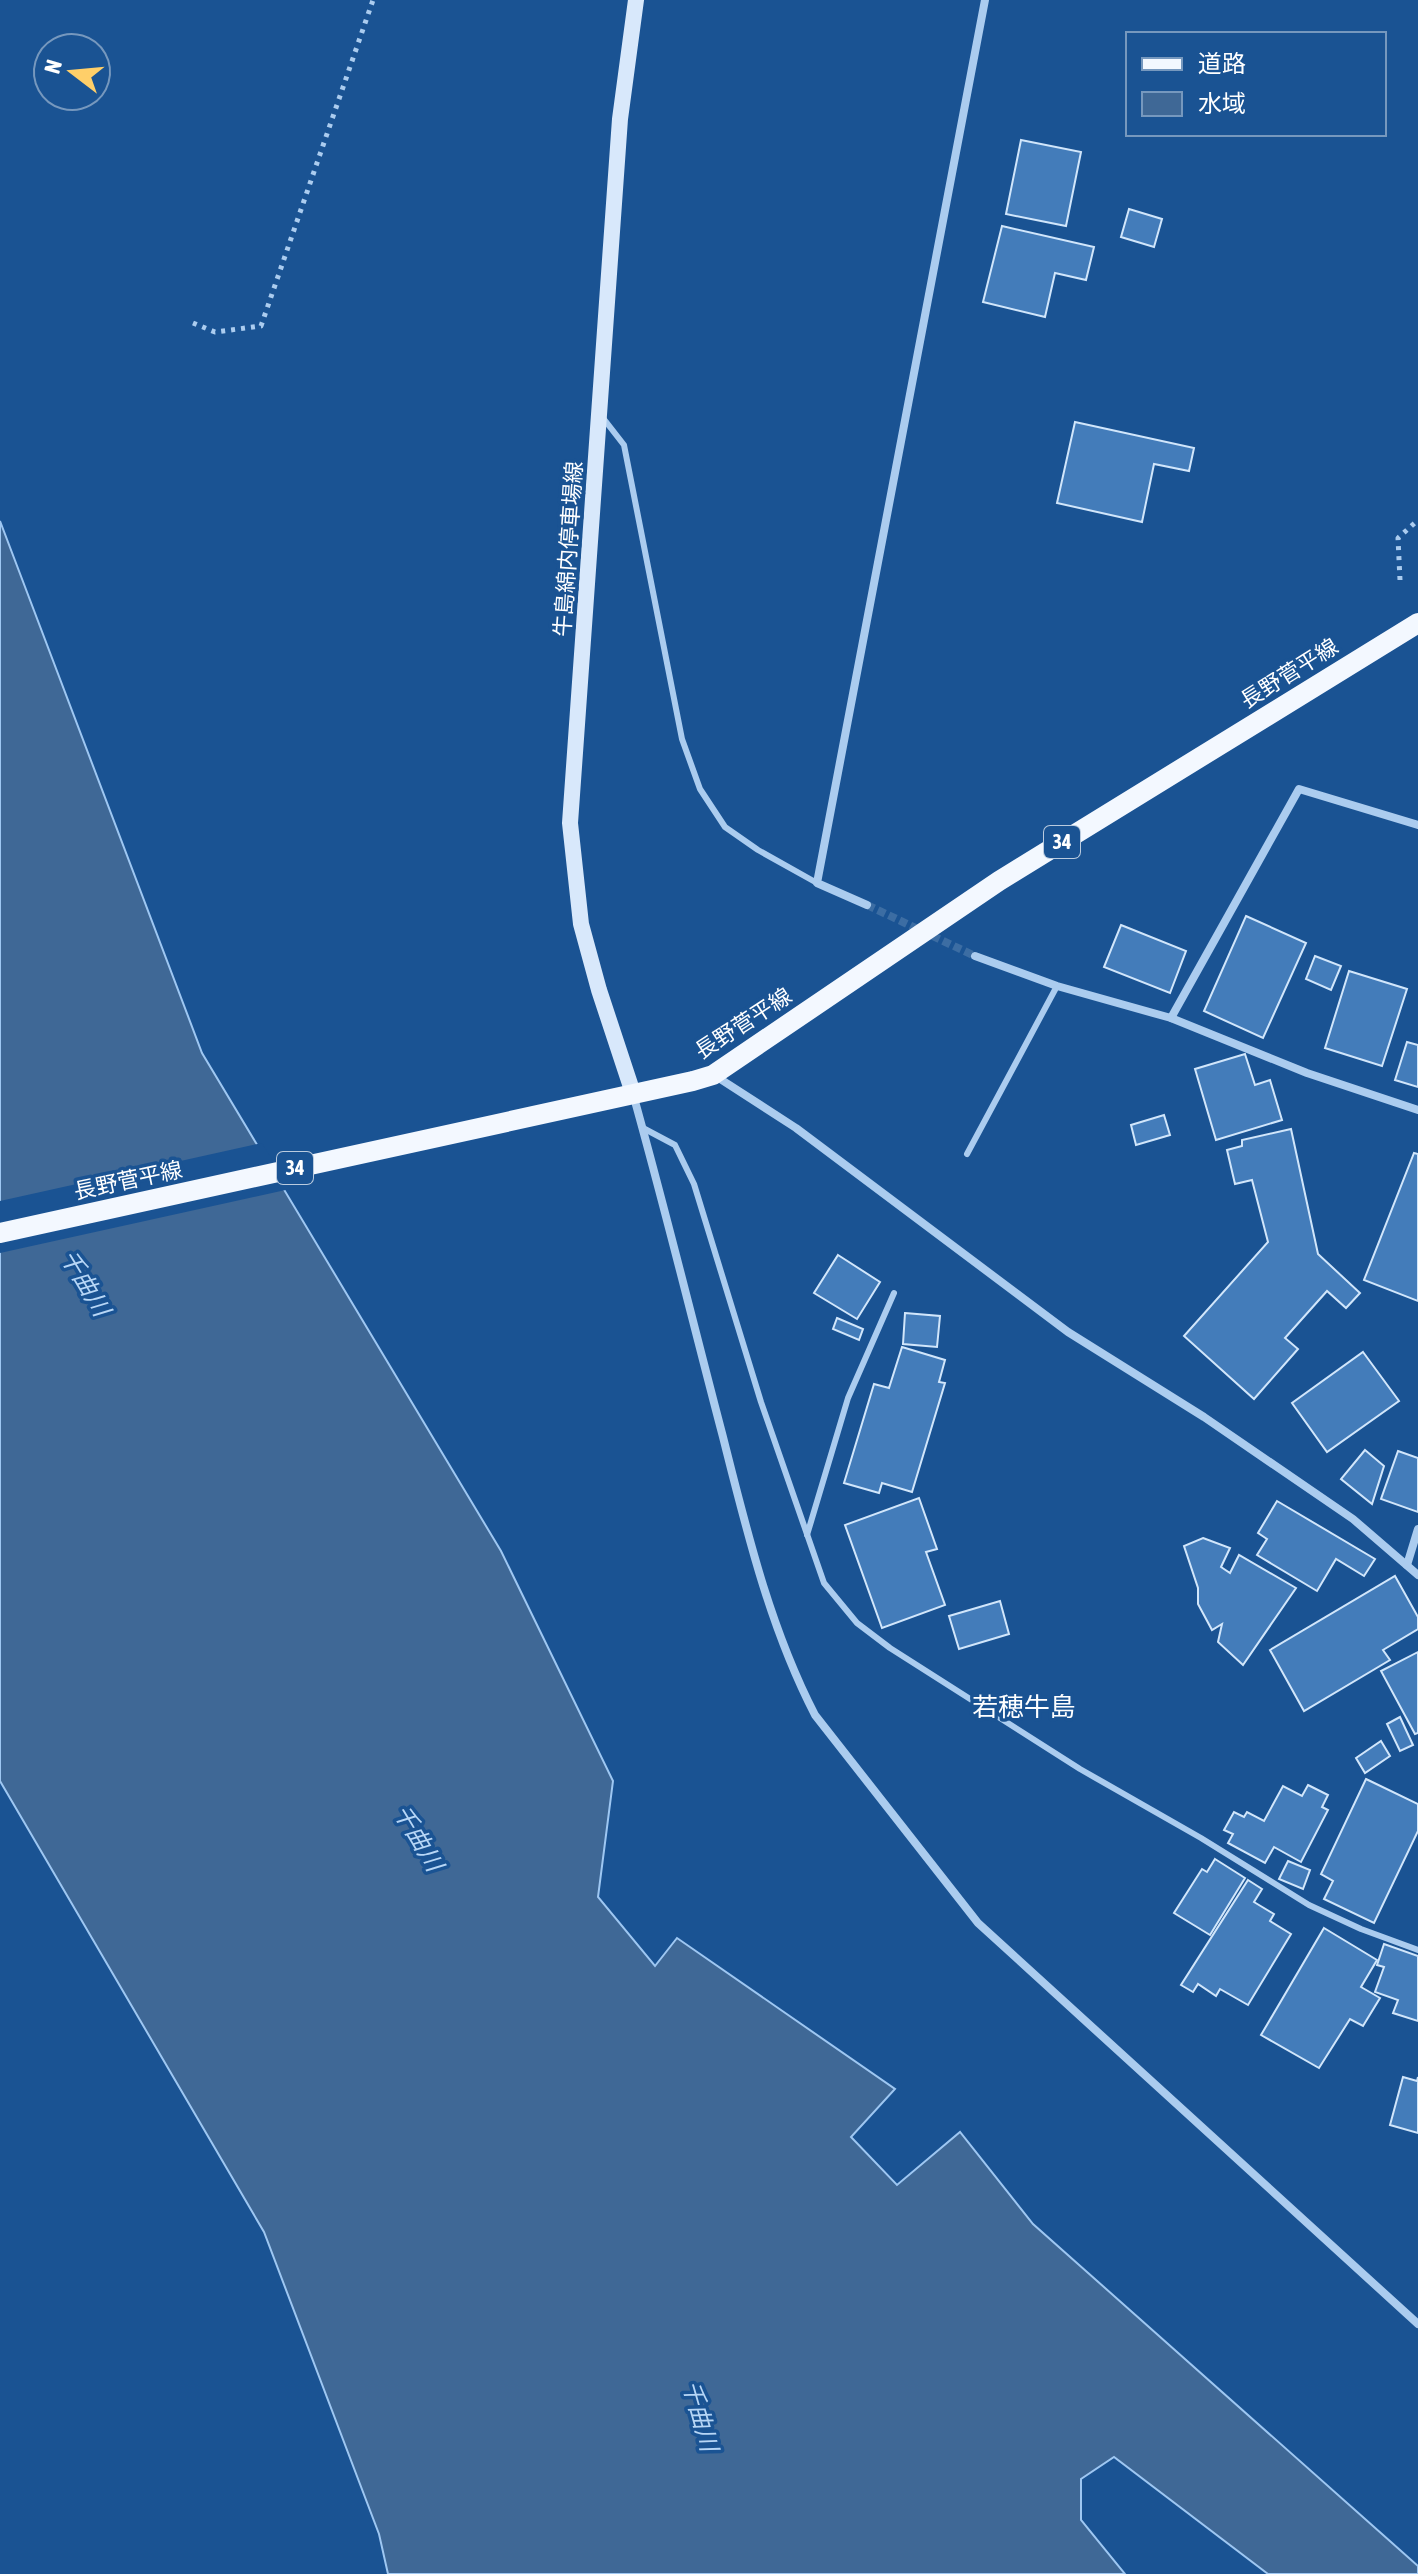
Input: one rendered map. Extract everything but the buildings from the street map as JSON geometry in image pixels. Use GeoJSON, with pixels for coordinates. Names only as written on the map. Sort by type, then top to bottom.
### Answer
{"type":"FeatureCollection","features":[{"type":"Feature","properties":{"kind":"main road","name":"牛島綿内停車場線"},"geometry":{"type":"LineString","coordinates":[[633,1093],[581,924],[570,823],[620,119],[636,0]]}},
{"type":"Feature","properties":{"kind":"main road","name":"長野菅平線"},"geometry":{"type":"LineString","coordinates":[[0,1233],[713,1075],[999,881],[1418,623]]}},
{"type":"Feature","properties":{"kind":"street"},"geometry":{"type":"LineString","coordinates":[[867,905],[817,883],[985,0]]}},
{"type":"Feature","properties":{"kind":"street"},"geometry":{"type":"LineString","coordinates":[[1171,1018],[1299,789],[1418,825]]}},
{"type":"Feature","properties":{"kind":"street"},"geometry":{"type":"LineString","coordinates":[[975,956],[1057,986],[1171,1018],[1307,1073],[1418,1110]]}},
{"type":"Feature","properties":{"kind":"street"},"geometry":{"type":"LineString","coordinates":[[713,1075],[796,1128],[1068,1332],[1204,1417],[1353,1519],[1418,1575]]}},
{"type":"Feature","properties":{"kind":"street"},"geometry":{"type":"LineString","coordinates":[[633,1093],[772,1616],[795,1677],[815,1715],[978,1923],[1418,2324]]}},
{"type":"Feature","properties":{"kind":"street"},"geometry":{"type":"LineString","coordinates":[[1407,1565],[1418,1529]]}},
{"type":"Feature","properties":{"kind":"lane"},"geometry":{"type":"LineString","coordinates":[[600,414],[624,445],[682,739],[700,789],[725,827],[758,850],[817,883]]}},
{"type":"Feature","properties":{"kind":"lane"},"geometry":{"type":"LineString","coordinates":[[967,1154],[1057,986]]}},
{"type":"Feature","properties":{"kind":"lane"},"geometry":{"type":"LineString","coordinates":[[643,1128],[675,1145],[694,1184],[761,1402],[824,1583],[857,1623],[890,1648],[1080,1769],[1201,1838],[1309,1905],[1418,1950]]}},
{"type":"Feature","properties":{"kind":"lane"},"geometry":{"type":"LineString","coordinates":[[807,1535],[848,1398],[894,1293]]}},
{"type":"Feature","properties":{"kind":"path"},"geometry":{"type":"LineString","coordinates":[[193,323],[215,332],[261,326],[373,0]]}},
{"type":"Feature","properties":{"kind":"path"},"geometry":{"type":"LineString","coordinates":[[1400,580],[1398,538],[1418,520]]}},
{"type":"Feature","properties":{"kind":"water","name":"千曲川"},"geometry":{"type":"Polygon","coordinates":[[[0,521],[202,1053],[501,1551],[613,1781],[598,1897],[655,1966],[677,1938],[895,2089],[851,2137],[897,2185],[960,2132],[1033,2224],[1418,2566],[1418,2574],[1268,2574],[1114,2457],[1081,2479],[1081,2520],[1125,2574],[388,2574],[379,2534],[264,2232],[0,1781],[0,521]]]}},
{"type":"Feature","properties":{"kind":"pier"},"geometry":{"type":"Polygon","coordinates":[[[262,1143],[290,1189],[0,1253],[0,1201],[262,1143]]]}},
{"type":"Feature","properties":{"kind":"tunnel"},"geometry":{"type":"LineString","coordinates":[[867,905],[975,956]]}},
{"type":"Feature","properties":{"kind":"district","name":"若穂牛島"},"geometry":{"type":"Point","coordinates":[1024,1707]}}]}
